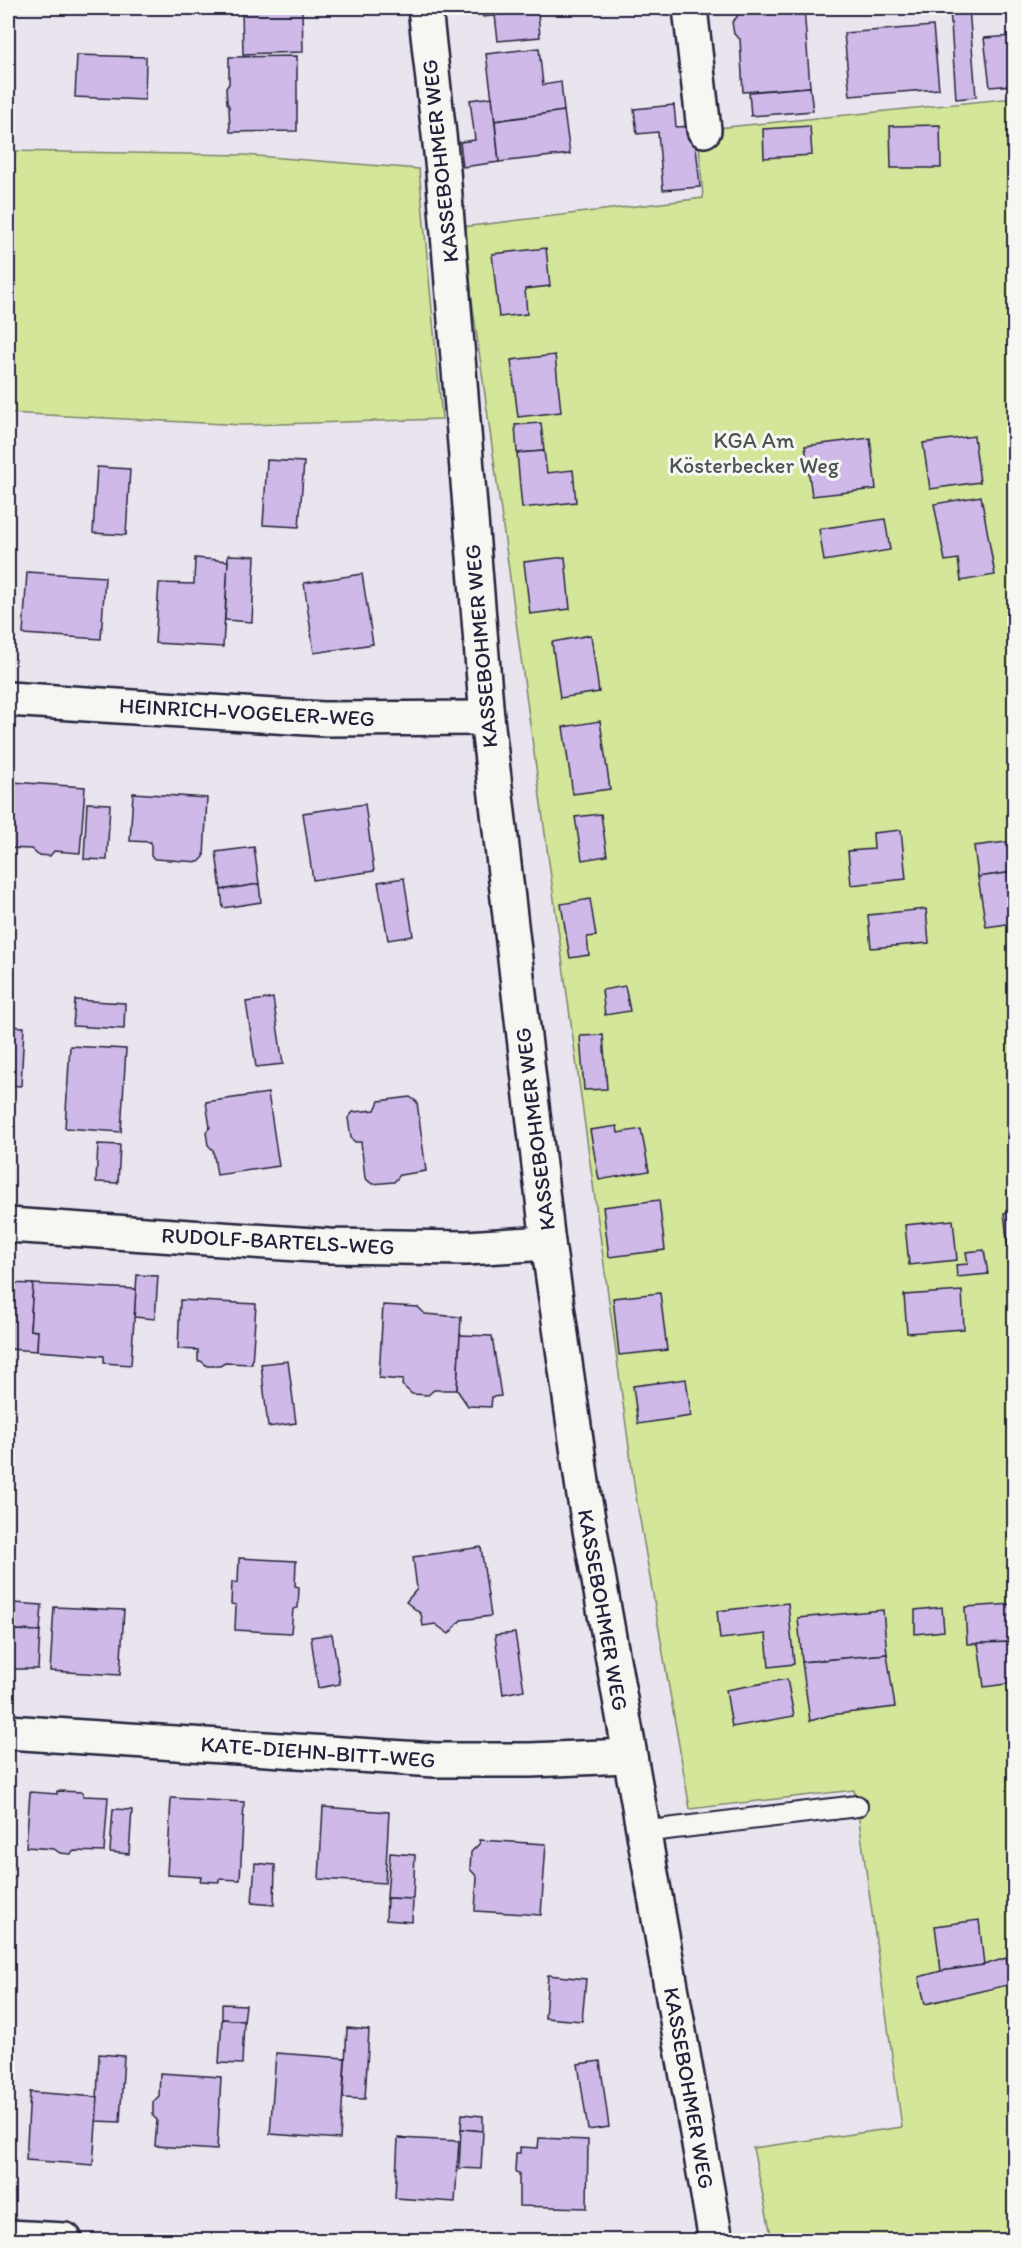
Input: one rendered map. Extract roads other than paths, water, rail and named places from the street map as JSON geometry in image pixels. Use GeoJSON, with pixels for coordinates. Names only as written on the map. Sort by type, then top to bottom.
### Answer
{"type":"FeatureCollection","features":[{"type":"Feature","properties":{"kind":"street","name":"KASSEBOHMER WEG"},"geometry":{"type":"LineString","coordinates":[[425,8],[443,171],[487,718],[548,1243],[584,1496],[628,1756],[716,2241]]}},
{"type":"Feature","properties":{"kind":"street"},"geometry":{"type":"LineString","coordinates":[[690,8],[704,130]]}},
{"type":"Feature","properties":{"kind":"street","name":"HEINRICH-VOGELER-WEG"},"geometry":{"type":"LineString","coordinates":[[8,699],[323,719],[487,718]]}},
{"type":"Feature","properties":{"kind":"street","name":"RUDOLF-BARTELS-WEG"},"geometry":{"type":"LineString","coordinates":[[8,1225],[329,1246],[466,1248],[548,1243]]}},
{"type":"Feature","properties":{"kind":"street","name":"KATE-DIEHN-BITT-WEG"},"geometry":{"type":"LineString","coordinates":[[8,1731],[435,1760],[530,1760],[628,1756]]}},
{"type":"Feature","properties":{"kind":"street"},"geometry":{"type":"LineString","coordinates":[[8,2237],[65,2241]]}},
{"type":"Feature","properties":{"kind":"lane"},"geometry":{"type":"LineString","coordinates":[[642,1832],[857,1806]]}},
{"type":"Feature","properties":{"kind":"park label","name":"KGA Am Kösterbecker Weg"},"geometry":{"type":"Point","coordinates":[754,452]}}]}
